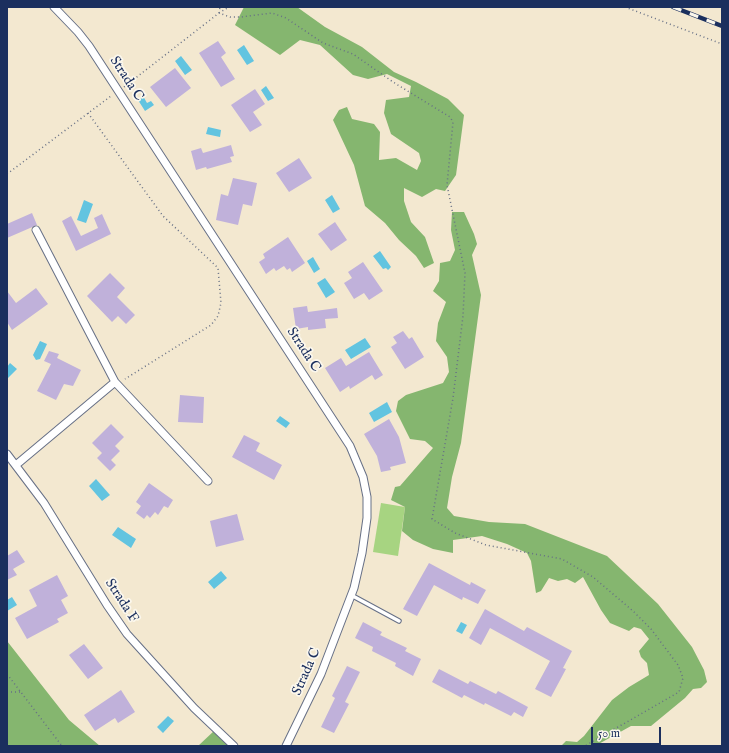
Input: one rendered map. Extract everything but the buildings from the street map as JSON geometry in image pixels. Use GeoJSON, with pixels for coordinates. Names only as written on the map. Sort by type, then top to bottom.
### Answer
{"type":"FeatureCollection","features":[{"type":"Feature","properties":{"kind":"street","name":"Strada C"},"geometry":{"type":"LineString","coordinates":[[54,7],[84,39],[350,446],[357,461],[366,490],[367,518],[362,554],[351,595],[321,674],[286,746]]}},
{"type":"Feature","properties":{"kind":"street"},"geometry":{"type":"LineString","coordinates":[[36,230],[115,382],[208,481]]}},
{"type":"Feature","properties":{"kind":"street"},"geometry":{"type":"LineString","coordinates":[[16,465],[115,382]]}},
{"type":"Feature","properties":{"kind":"street","name":"Strada F"},"geometry":{"type":"LineString","coordinates":[[7,454],[44,503],[107,605],[127,634],[194,708],[234,746]]}},
{"type":"Feature","properties":{"kind":"lane"},"geometry":{"type":"LineString","coordinates":[[351,595],[399,621]]}},
{"type":"Feature","properties":{"kind":"path"},"geometry":{"type":"LineString","coordinates":[[219,13],[220,7]]}},
{"type":"Feature","properties":{"kind":"path"},"geometry":{"type":"LineString","coordinates":[[7,174],[219,13],[229,7]]}},
{"type":"Feature","properties":{"kind":"path"},"geometry":{"type":"LineString","coordinates":[[625,7],[722,44]]}},
{"type":"Feature","properties":{"kind":"path"},"geometry":{"type":"LineString","coordinates":[[219,13],[230,17],[272,13],[286,18],[324,43],[353,54],[393,82],[450,117],[453,122],[447,185],[465,273],[463,309],[453,398],[432,519],[455,533],[486,545],[562,559],[593,577],[633,611],[651,630],[678,665],[683,678],[679,692],[585,746]]}},
{"type":"Feature","properties":{"kind":"path"},"geometry":{"type":"LineString","coordinates":[[88,113],[162,216],[218,268],[221,303],[218,316],[211,325],[125,379],[115,382]]}},
{"type":"Feature","properties":{"kind":"path"},"geometry":{"type":"LineString","coordinates":[[7,674],[62,746]]}},
{"type":"Feature","properties":{"kind":"path"},"geometry":{"type":"LineString","coordinates":[[7,692],[21,692]]}},
{"type":"Feature","properties":{"kind":"green space"},"geometry":{"type":"Polygon","coordinates":[[[244,7],[297,7],[325,27],[362,47],[394,72],[448,99],[464,115],[456,175],[445,191],[436,189],[422,197],[404,188],[404,201],[411,222],[425,237],[434,263],[424,268],[416,256],[399,240],[385,223],[365,206],[354,165],[333,120],[339,110],[347,107],[352,119],[374,124],[380,132],[379,160],[396,158],[417,170],[421,161],[419,153],[391,134],[384,113],[386,100],[409,97],[411,86],[387,74],[368,79],[353,75],[320,45],[300,40],[280,55],[235,25],[244,7]]]}},
{"type":"Feature","properties":{"kind":"green space"},"geometry":{"type":"Polygon","coordinates":[[[452,212],[464,212],[474,234],[477,244],[472,255],[481,295],[461,443],[452,477],[447,508],[454,516],[489,522],[525,524],[607,556],[658,604],[692,647],[704,670],[707,682],[701,688],[693,689],[685,698],[651,726],[631,726],[595,746],[561,746],[566,741],[577,742],[584,736],[612,700],[629,687],[649,675],[647,663],[641,657],[639,651],[649,639],[641,629],[634,627],[629,631],[610,623],[583,577],[575,583],[567,579],[558,581],[549,578],[541,591],[536,593],[531,561],[527,553],[507,544],[482,536],[453,540],[453,553],[433,549],[413,540],[402,531],[405,507],[391,500],[395,487],[400,486],[433,448],[425,441],[410,439],[396,411],[398,401],[406,395],[443,383],[449,372],[447,357],[436,341],[438,323],[446,302],[433,291],[439,281],[440,263],[450,261],[455,250],[451,230],[452,212]]]}},
{"type":"Feature","properties":{"kind":"green space"},"geometry":{"type":"Polygon","coordinates":[[[381,503],[405,507],[398,556],[373,552],[381,503]]]}},
{"type":"Feature","properties":{"kind":"green space"},"geometry":{"type":"Polygon","coordinates":[[[7,641],[69,720],[100,746],[7,746],[7,641]]]}},
{"type":"Feature","properties":{"kind":"green space"},"geometry":{"type":"Polygon","coordinates":[[[215,730],[233,746],[198,746],[215,730]]]}},
{"type":"Feature","properties":{"kind":"water"},"geometry":{"type":"Polygon","coordinates":[[[244,45],[254,61],[247,65],[237,50],[244,45]]]}},
{"type":"Feature","properties":{"kind":"water"},"geometry":{"type":"Polygon","coordinates":[[[181,56],[192,70],[185,75],[175,61],[181,56]]]}},
{"type":"Feature","properties":{"kind":"water"},"geometry":{"type":"Polygon","coordinates":[[[266,86],[274,98],[268,101],[261,90],[266,86]]]}},
{"type":"Feature","properties":{"kind":"water"},"geometry":{"type":"Polygon","coordinates":[[[143,96],[147,103],[151,101],[154,105],[145,111],[138,100],[143,96]]]}},
{"type":"Feature","properties":{"kind":"water"},"geometry":{"type":"Polygon","coordinates":[[[208,127],[221,130],[220,137],[206,134],[208,127]]]}},
{"type":"Feature","properties":{"kind":"water"},"geometry":{"type":"Polygon","coordinates":[[[332,195],[340,209],[333,213],[325,200],[332,195]]]}},
{"type":"Feature","properties":{"kind":"water"},"geometry":{"type":"Polygon","coordinates":[[[84,200],[93,204],[86,223],[77,220],[84,200]]]}},
{"type":"Feature","properties":{"kind":"water"},"geometry":{"type":"Polygon","coordinates":[[[380,251],[391,267],[388,270],[386,268],[383,269],[373,256],[380,251]]]}},
{"type":"Feature","properties":{"kind":"water"},"geometry":{"type":"Polygon","coordinates":[[[313,257],[320,269],[314,273],[307,261],[313,257]]]}},
{"type":"Feature","properties":{"kind":"water"},"geometry":{"type":"Polygon","coordinates":[[[325,278],[335,292],[326,298],[317,283],[325,278]]]}},
{"type":"Feature","properties":{"kind":"water"},"geometry":{"type":"Polygon","coordinates":[[[365,338],[371,347],[351,359],[345,350],[365,338]]]}},
{"type":"Feature","properties":{"kind":"water"},"geometry":{"type":"Polygon","coordinates":[[[40,341],[47,344],[40,359],[36,360],[33,355],[40,341]]]}},
{"type":"Feature","properties":{"kind":"water"},"geometry":{"type":"Polygon","coordinates":[[[10,363],[17,369],[7,379],[7,367],[10,363]]]}},
{"type":"Feature","properties":{"kind":"water"},"geometry":{"type":"Polygon","coordinates":[[[387,402],[392,412],[374,422],[369,413],[387,402]]]}},
{"type":"Feature","properties":{"kind":"water"},"geometry":{"type":"Polygon","coordinates":[[[280,416],[290,423],[286,428],[276,421],[280,416]]]}},
{"type":"Feature","properties":{"kind":"water"},"geometry":{"type":"Polygon","coordinates":[[[96,479],[110,495],[102,501],[89,486],[96,479]]]}},
{"type":"Feature","properties":{"kind":"water"},"geometry":{"type":"Polygon","coordinates":[[[118,527],[136,539],[131,548],[112,535],[118,527]]]}},
{"type":"Feature","properties":{"kind":"water"},"geometry":{"type":"Polygon","coordinates":[[[221,571],[227,578],[214,589],[208,582],[221,571]]]}},
{"type":"Feature","properties":{"kind":"water"},"geometry":{"type":"Polygon","coordinates":[[[12,597],[17,605],[7,611],[7,600],[12,597]]]}},
{"type":"Feature","properties":{"kind":"water"},"geometry":{"type":"Polygon","coordinates":[[[461,622],[467,625],[462,634],[456,631],[461,622]]]}},
{"type":"Feature","properties":{"kind":"water"},"geometry":{"type":"Polygon","coordinates":[[[168,716],[174,721],[163,733],[157,727],[168,716]]]}},
{"type":"Feature","properties":{"kind":"railway"},"geometry":{"type":"LineString","coordinates":[[673,7],[722,26]]}}]}
